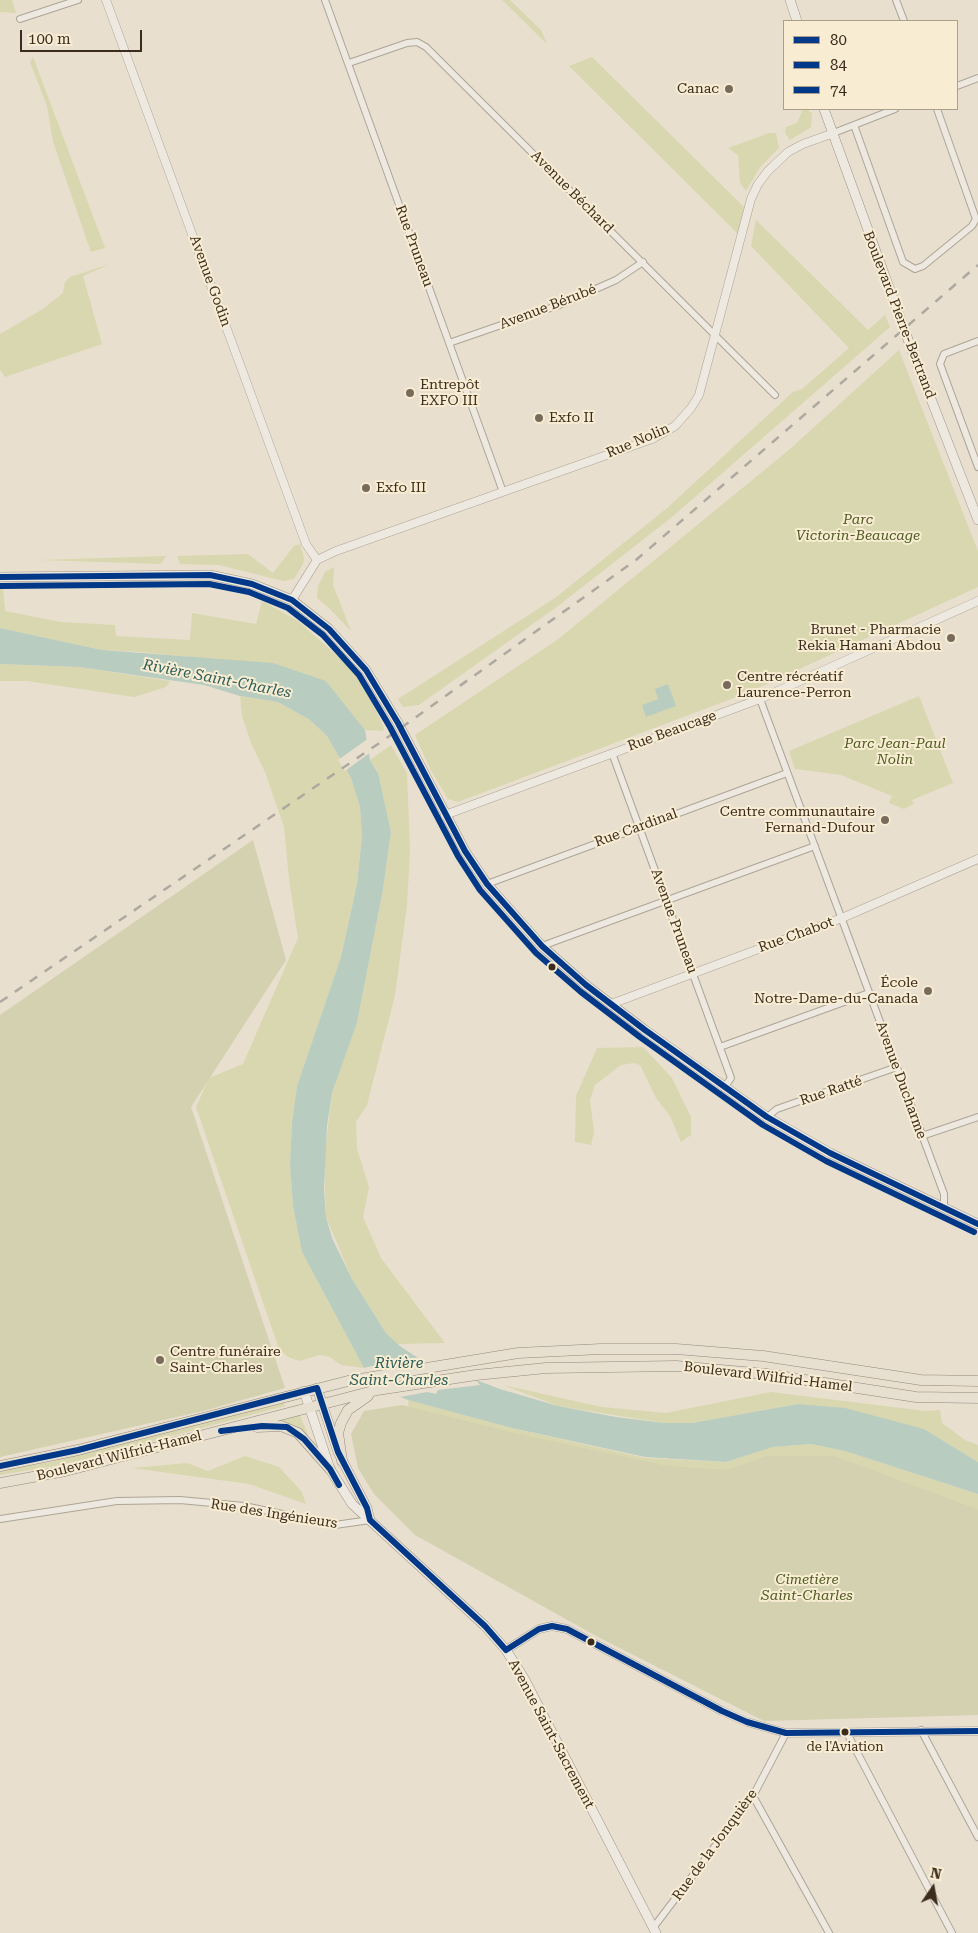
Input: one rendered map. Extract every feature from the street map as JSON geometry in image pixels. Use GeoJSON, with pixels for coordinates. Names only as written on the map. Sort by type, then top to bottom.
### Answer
{"type":"FeatureCollection","features":[{"type":"Feature","properties":{"kind":"main road"},"geometry":{"type":"LineString","coordinates":[[790,0],[797,20]]}},
{"type":"Feature","properties":{"kind":"main road","name":"Boulevard Pierre-Bertrand"},"geometry":{"type":"LineString","coordinates":[[824,110],[978,520]]}},
{"type":"Feature","properties":{"kind":"main road"},"geometry":{"type":"LineString","coordinates":[[0,577],[210,575],[252,584],[292,600],[329,629],[366,670],[398,723],[465,851],[487,884],[542,946],[612,1004],[724,1088],[767,1117],[830,1153],[978,1224]]}},
{"type":"Feature","properties":{"kind":"main road","name":"Boulevard Wilfrid-Hamel"},"geometry":{"type":"LineString","coordinates":[[0,1466],[78,1450],[362,1378],[461,1361],[555,1350],[676,1349],[763,1356],[921,1380],[978,1381]]}},
{"type":"Feature","properties":{"kind":"main road","name":"Boulevard Wilfrid-Hamel"},"geometry":{"type":"LineString","coordinates":[[0,1482],[65,1471],[377,1390],[476,1375],[546,1368],[676,1366],[766,1374],[907,1396],[978,1398]]}},
{"type":"Feature","properties":{"kind":"main road","name":"Avenue Saint-Sacrement"},"geometry":{"type":"LineString","coordinates":[[318,1388],[321,1404],[342,1462],[367,1508],[370,1520]]}},
{"type":"Feature","properties":{"kind":"main road"},"geometry":{"type":"LineString","coordinates":[[342,1462],[338,1433],[344,1415],[354,1404],[377,1390]]}},
{"type":"Feature","properties":{"kind":"main road","name":"Avenue Saint-Sacrement"},"geometry":{"type":"LineString","coordinates":[[304,1392],[330,1468],[352,1504],[485,1626],[506,1650],[525,1680],[654,1930]]}},
{"type":"Feature","properties":{"kind":"main road"},"geometry":{"type":"LineString","coordinates":[[229,1429],[274,1425],[287,1427],[304,1439],[330,1468]]}},
{"type":"Feature","properties":{"kind":"street"},"geometry":{"type":"LineString","coordinates":[[20,19],[78,0]]}},
{"type":"Feature","properties":{"kind":"street","name":"Avenue Godin"},"geometry":{"type":"LineString","coordinates":[[106,0],[306,544],[317,560]]}},
{"type":"Feature","properties":{"kind":"street","name":"Rue Pruneau"},"geometry":{"type":"LineString","coordinates":[[325,0],[448,343],[504,492]]}},
{"type":"Feature","properties":{"kind":"street"},"geometry":{"type":"LineString","coordinates":[[896,0],[904,20]]}},
{"type":"Feature","properties":{"kind":"street","name":"Avenue Béchard"},"geometry":{"type":"LineString","coordinates":[[349,63],[407,43],[417,42],[426,47],[775,395]]}},
{"type":"Feature","properties":{"kind":"street"},"geometry":{"type":"LineString","coordinates":[[958,86],[978,78]]}},
{"type":"Feature","properties":{"kind":"street"},"geometry":{"type":"LineString","coordinates":[[832,134],[892,110]]}},
{"type":"Feature","properties":{"kind":"street","name":"Boulevard Pierre-Bertrand"},"geometry":{"type":"LineString","coordinates":[[854,125],[903,262],[915,269],[923,266],[972,226],[976,219],[937,110]]}},
{"type":"Feature","properties":{"kind":"street","name":"Rue Nolin"},"geometry":{"type":"LineString","coordinates":[[317,560],[336,551],[652,439],[675,426],[691,408],[698,395],[752,199],[758,184],[768,170],[788,152],[803,144],[832,134]]}},
{"type":"Feature","properties":{"kind":"street","name":"Avenue Bérubé"},"geometry":{"type":"LineString","coordinates":[[448,343],[562,304],[616,280],[643,262]]}},
{"type":"Feature","properties":{"kind":"street","name":"Boulevard Pierre-Bertrand"},"geometry":{"type":"LineString","coordinates":[[978,341],[944,354],[940,364],[978,467]]}},
{"type":"Feature","properties":{"kind":"street"},"geometry":{"type":"LineString","coordinates":[[292,600],[317,560]]}},
{"type":"Feature","properties":{"kind":"street","name":"Rue Beaucage"},"geometry":{"type":"LineString","coordinates":[[445,815],[760,699],[978,601]]}},
{"type":"Feature","properties":{"kind":"street","name":"Avenue Ducharme"},"geometry":{"type":"LineString","coordinates":[[760,699],[944,1194],[944,1208]]}},
{"type":"Feature","properties":{"kind":"street","name":"Avenue Pruneau"},"geometry":{"type":"LineString","coordinates":[[612,753],[731,1078],[724,1088]]}},
{"type":"Feature","properties":{"kind":"street","name":"Rue Cardinal"},"geometry":{"type":"LineString","coordinates":[[487,884],[639,826],[787,773]]}},
{"type":"Feature","properties":{"kind":"street"},"geometry":{"type":"LineString","coordinates":[[542,946],[815,846]]}},
{"type":"Feature","properties":{"kind":"street","name":"Rue Chabot"},"geometry":{"type":"LineString","coordinates":[[612,1004],[842,918],[978,859]]}},
{"type":"Feature","properties":{"kind":"street"},"geometry":{"type":"LineString","coordinates":[[720,1047],[869,993]]}},
{"type":"Feature","properties":{"kind":"street","name":"Rue Ratté"},"geometry":{"type":"LineString","coordinates":[[767,1117],[776,1110],[897,1067]]}},
{"type":"Feature","properties":{"kind":"street"},"geometry":{"type":"LineString","coordinates":[[922,1136],[978,1117]]}},
{"type":"Feature","properties":{"kind":"street","name":"Rue des Ingénieurs"},"geometry":{"type":"LineString","coordinates":[[0,1519],[117,1501],[180,1500],[244,1506],[335,1525],[370,1520]]}},
{"type":"Feature","properties":{"kind":"street"},"geometry":{"type":"LineString","coordinates":[[506,1650],[539,1630],[552,1626],[567,1629],[722,1711],[747,1722],[786,1733],[921,1730],[978,1731]]}},
{"type":"Feature","properties":{"kind":"street"},"geometry":{"type":"LineString","coordinates":[[921,1730],[978,1837]]}},
{"type":"Feature","properties":{"kind":"street","name":"Rue de la Jonquière"},"geometry":{"type":"LineString","coordinates":[[654,1930],[753,1796],[786,1733]]}},
{"type":"Feature","properties":{"kind":"street"},"geometry":{"type":"LineString","coordinates":[[847,1733],[952,1933]]}},
{"type":"Feature","properties":{"kind":"street"},"geometry":{"type":"LineString","coordinates":[[753,1796],[828,1933]]}},
{"type":"Feature","properties":{"kind":"green space"},"geometry":{"type":"Polygon","coordinates":[[[0,0],[12,0],[16,13],[0,12],[0,0]]]}},
{"type":"Feature","properties":{"kind":"green space"},"geometry":{"type":"Polygon","coordinates":[[[502,0],[510,0],[541,30],[547,44],[502,0]]]}},
{"type":"Feature","properties":{"kind":"green space"},"geometry":{"type":"Polygon","coordinates":[[[33,57],[105,248],[91,252],[53,142],[47,106],[30,62],[33,57]]]}},
{"type":"Feature","properties":{"kind":"green space"},"geometry":{"type":"Polygon","coordinates":[[[592,57],[744,207],[738,234],[569,66],[592,57]]]}},
{"type":"Feature","properties":{"kind":"green space"},"geometry":{"type":"Polygon","coordinates":[[[803,110],[812,112],[811,127],[790,140],[785,133],[786,127],[797,123],[803,110]]]}},
{"type":"Feature","properties":{"kind":"green space"},"geometry":{"type":"Polygon","coordinates":[[[769,133],[776,133],[779,148],[760,167],[746,191],[740,183],[738,155],[728,148],[769,133]]]}},
{"type":"Feature","properties":{"kind":"green space"},"geometry":{"type":"Polygon","coordinates":[[[756,220],[868,330],[885,315],[890,327],[672,517],[558,606],[419,705],[403,707],[398,699],[555,598],[666,509],[793,392],[802,389],[849,348],[751,246],[756,220]]]}},
{"type":"Feature","properties":{"kind":"green space"},"geometry":{"type":"Polygon","coordinates":[[[110,264],[83,276],[102,344],[5,377],[0,370],[0,334],[43,309],[63,293],[65,282],[70,277],[110,264]]]}},
{"type":"Feature","properties":{"kind":"green space","name":"Parc Victorin-Beaucage"},"geometry":{"type":"Polygon","coordinates":[[[899,350],[978,551],[978,587],[747,693],[458,802],[448,799],[430,769],[415,735],[557,640],[790,449],[899,350]]]}},
{"type":"Feature","properties":{"kind":"green space"},"geometry":{"type":"Polygon","coordinates":[[[300,544],[304,558],[303,564],[294,579],[283,581],[219,565],[180,564],[177,556],[248,554],[273,573],[294,546],[300,544]]]}},
{"type":"Feature","properties":{"kind":"green space"},"geometry":{"type":"Polygon","coordinates":[[[166,556],[161,564],[40,560],[166,556]]]}},
{"type":"Feature","properties":{"kind":"green space"},"geometry":{"type":"Polygon","coordinates":[[[334,567],[333,585],[351,631],[317,598],[318,586],[325,572],[334,567]]]}},
{"type":"Feature","properties":{"kind":"green space"},"geometry":{"type":"Polygon","coordinates":[[[0,587],[3,587],[5,611],[61,622],[115,625],[116,636],[190,640],[192,613],[256,624],[262,601],[298,621],[351,668],[369,695],[384,728],[383,731],[365,730],[326,681],[190,657],[102,650],[0,628],[0,587]]]}},
{"type":"Feature","properties":{"kind":"green space"},"geometry":{"type":"Polygon","coordinates":[[[0,664],[79,667],[170,681],[166,687],[134,697],[27,681],[0,681],[0,664]]]}},
{"type":"Feature","properties":{"kind":"green space"},"geometry":{"type":"Polygon","coordinates":[[[240,696],[278,702],[310,720],[327,736],[351,778],[360,807],[362,836],[357,884],[341,957],[297,1086],[292,1123],[290,1164],[293,1206],[302,1252],[364,1368],[341,1365],[330,1357],[320,1355],[299,1361],[288,1357],[279,1349],[196,1107],[209,1078],[243,1064],[298,938],[289,879],[284,827],[265,772],[251,743],[242,716],[240,696]]]}},
{"type":"Feature","properties":{"kind":"green space","name":"Parc Jean-Paul Nolin"},"geometry":{"type":"Polygon","coordinates":[[[919,696],[953,783],[912,800],[914,804],[904,809],[889,803],[892,796],[841,775],[795,769],[789,751],[919,696]]]}},
{"type":"Feature","properties":{"kind":"green space"},"geometry":{"type":"Polygon","coordinates":[[[391,745],[407,773],[410,852],[407,905],[395,995],[367,1105],[356,1122],[357,1149],[369,1187],[363,1217],[381,1258],[445,1343],[398,1344],[386,1333],[352,1279],[326,1217],[324,1160],[332,1093],[357,1023],[383,889],[391,832],[377,770],[370,760],[391,745]]]}},
{"type":"Feature","properties":{"kind":"green space"},"geometry":{"type":"Polygon","coordinates":[[[253,840],[286,960],[191,1107],[285,1388],[203,1411],[0,1457],[0,1015],[253,840]]]}},
{"type":"Feature","properties":{"kind":"green space"},"geometry":{"type":"Polygon","coordinates":[[[643,1047],[672,1078],[691,1117],[691,1135],[681,1142],[670,1116],[656,1098],[640,1065],[634,1063],[621,1065],[595,1085],[590,1100],[594,1132],[591,1145],[575,1142],[576,1096],[597,1048],[643,1047]]]}},
{"type":"Feature","properties":{"kind":"green space"},"geometry":{"type":"Polygon","coordinates":[[[503,1385],[602,1407],[666,1413],[771,1392],[925,1411],[940,1410],[942,1423],[965,1440],[978,1445],[978,1462],[924,1429],[798,1404],[692,1423],[664,1423],[558,1406],[503,1385]]]}},
{"type":"Feature","properties":{"kind":"green space"},"geometry":{"type":"Polygon","coordinates":[[[408,1400],[512,1428],[645,1458],[726,1462],[773,1447],[811,1444],[845,1451],[978,1494],[978,1537],[777,1495],[409,1411],[408,1400]]]}},
{"type":"Feature","properties":{"kind":"green space"},"geometry":{"type":"Polygon","coordinates":[[[284,1403],[285,1406],[66,1464],[0,1475],[0,1471],[51,1462],[244,1411],[284,1403]]]}},
{"type":"Feature","properties":{"kind":"green space","name":"Cimetière Saint-Charles"},"geometry":{"type":"Polygon","coordinates":[[[402,1405],[523,1435],[667,1466],[727,1470],[766,1456],[834,1456],[978,1510],[978,1715],[764,1721],[598,1637],[415,1535],[374,1494],[358,1468],[351,1434],[364,1411],[402,1405]]]}},
{"type":"Feature","properties":{"kind":"green space"},"geometry":{"type":"Polygon","coordinates":[[[300,1415],[308,1435],[306,1436],[298,1428],[283,1421],[283,1419],[300,1415]]]}},
{"type":"Feature","properties":{"kind":"green space"},"geometry":{"type":"Polygon","coordinates":[[[245,1456],[279,1467],[302,1492],[306,1504],[249,1484],[132,1468],[187,1463],[208,1471],[245,1456]]]}},
{"type":"Feature","properties":{"kind":"water","name":"Rivière Saint-Charles"},"geometry":{"type":"Polygon","coordinates":[[[0,628],[102,650],[273,663],[326,681],[365,730],[370,760],[378,773],[391,832],[383,889],[357,1023],[332,1093],[327,1126],[324,1188],[326,1217],[332,1238],[352,1279],[386,1333],[400,1346],[418,1358],[500,1389],[558,1406],[616,1417],[664,1423],[692,1423],[798,1404],[845,1408],[924,1429],[978,1462],[978,1494],[845,1451],[811,1444],[773,1447],[726,1462],[645,1457],[512,1428],[408,1400],[383,1390],[364,1368],[302,1252],[293,1206],[290,1164],[292,1123],[297,1086],[341,957],[357,884],[362,836],[360,807],[351,778],[327,736],[310,720],[278,702],[240,696],[204,685],[79,667],[0,664],[0,628]]]}},
{"type":"Feature","properties":{"kind":"water"},"geometry":{"type":"Polygon","coordinates":[[[668,684],[676,706],[646,717],[642,705],[658,699],[655,689],[668,684]]]}},
{"type":"Feature","properties":{"kind":"pier"},"geometry":{"type":"Polygon","coordinates":[[[369,738],[371,752],[345,771],[338,760],[369,738]]]}},
{"type":"Feature","properties":{"kind":"pier"},"geometry":{"type":"Polygon","coordinates":[[[423,1357],[474,1377],[480,1385],[438,1390],[436,1394],[427,1392],[395,1398],[384,1394],[363,1368],[388,1363],[389,1360],[399,1362],[423,1357]]]}},
{"type":"Feature","properties":{"kind":"railway"},"geometry":{"type":"LineString","coordinates":[[0,1002],[391,735],[636,560],[978,265]]}},
{"type":"Feature","properties":{"kind":"transit line","name":"84"},"geometry":{"type":"LineString","coordinates":[[0,577],[210,575],[252,584],[292,600],[329,629],[366,670],[398,723],[465,851],[487,884],[542,946],[586,985],[645,1030],[767,1117],[830,1153],[978,1224]]}},
{"type":"Feature","properties":{"kind":"transit line","name":"74"},"geometry":{"type":"LineString","coordinates":[[0,586],[209,584],[249,592],[288,608],[323,635],[359,675],[390,727],[458,856],[480,890],[536,953],[581,992],[640,1037],[763,1125],[826,1161],[974,1232]]}},
{"type":"Feature","properties":{"kind":"transit line","name":"80"},"geometry":{"type":"LineString","coordinates":[[0,1466],[78,1450],[317,1388],[338,1452],[367,1508],[370,1520],[485,1626],[506,1650]]}},
{"type":"Feature","properties":{"kind":"transit line","name":"80"},"geometry":{"type":"LineString","coordinates":[[221,1431],[262,1426],[287,1427],[304,1439],[330,1469],[339,1485]]}},
{"type":"Feature","properties":{"kind":"transit line","name":"80"},"geometry":{"type":"LineString","coordinates":[[506,1650],[539,1629],[552,1626],[567,1629],[722,1711],[747,1722],[786,1733],[978,1731]]}},
{"type":"Feature","properties":{"kind":"place","name":"Canac"},"geometry":{"type":"Point","coordinates":[729,89]}},
{"type":"Feature","properties":{"kind":"place","name":"Entrepôt EXFO III"},"geometry":{"type":"Point","coordinates":[410,393]}},
{"type":"Feature","properties":{"kind":"place","name":"Exfo II"},"geometry":{"type":"Point","coordinates":[539,418]}},
{"type":"Feature","properties":{"kind":"place","name":"Exfo III"},"geometry":{"type":"Point","coordinates":[366,488]}},
{"type":"Feature","properties":{"kind":"place","name":"Brunet - Pharmacie Rekia Hamani Abdou"},"geometry":{"type":"Point","coordinates":[951,638]}},
{"type":"Feature","properties":{"kind":"place","name":"Centre récréatif Laurence-Perron"},"geometry":{"type":"Point","coordinates":[727,685]}},
{"type":"Feature","properties":{"kind":"place","name":"Centre communautaire Fernand-Dufour"},"geometry":{"type":"Point","coordinates":[885,820]}},
{"type":"Feature","properties":{"kind":"place","name":"École Notre-Dame-du-Canada"},"geometry":{"type":"Point","coordinates":[928,991]}},
{"type":"Feature","properties":{"kind":"place","name":"Centre funéraire Saint-Charles"},"geometry":{"type":"Point","coordinates":[160,1360]}},
{"type":"Feature","properties":{"kind":"place","name":"de l'Aviation"},"geometry":{"type":"Point","coordinates":[845,1732]}}]}
